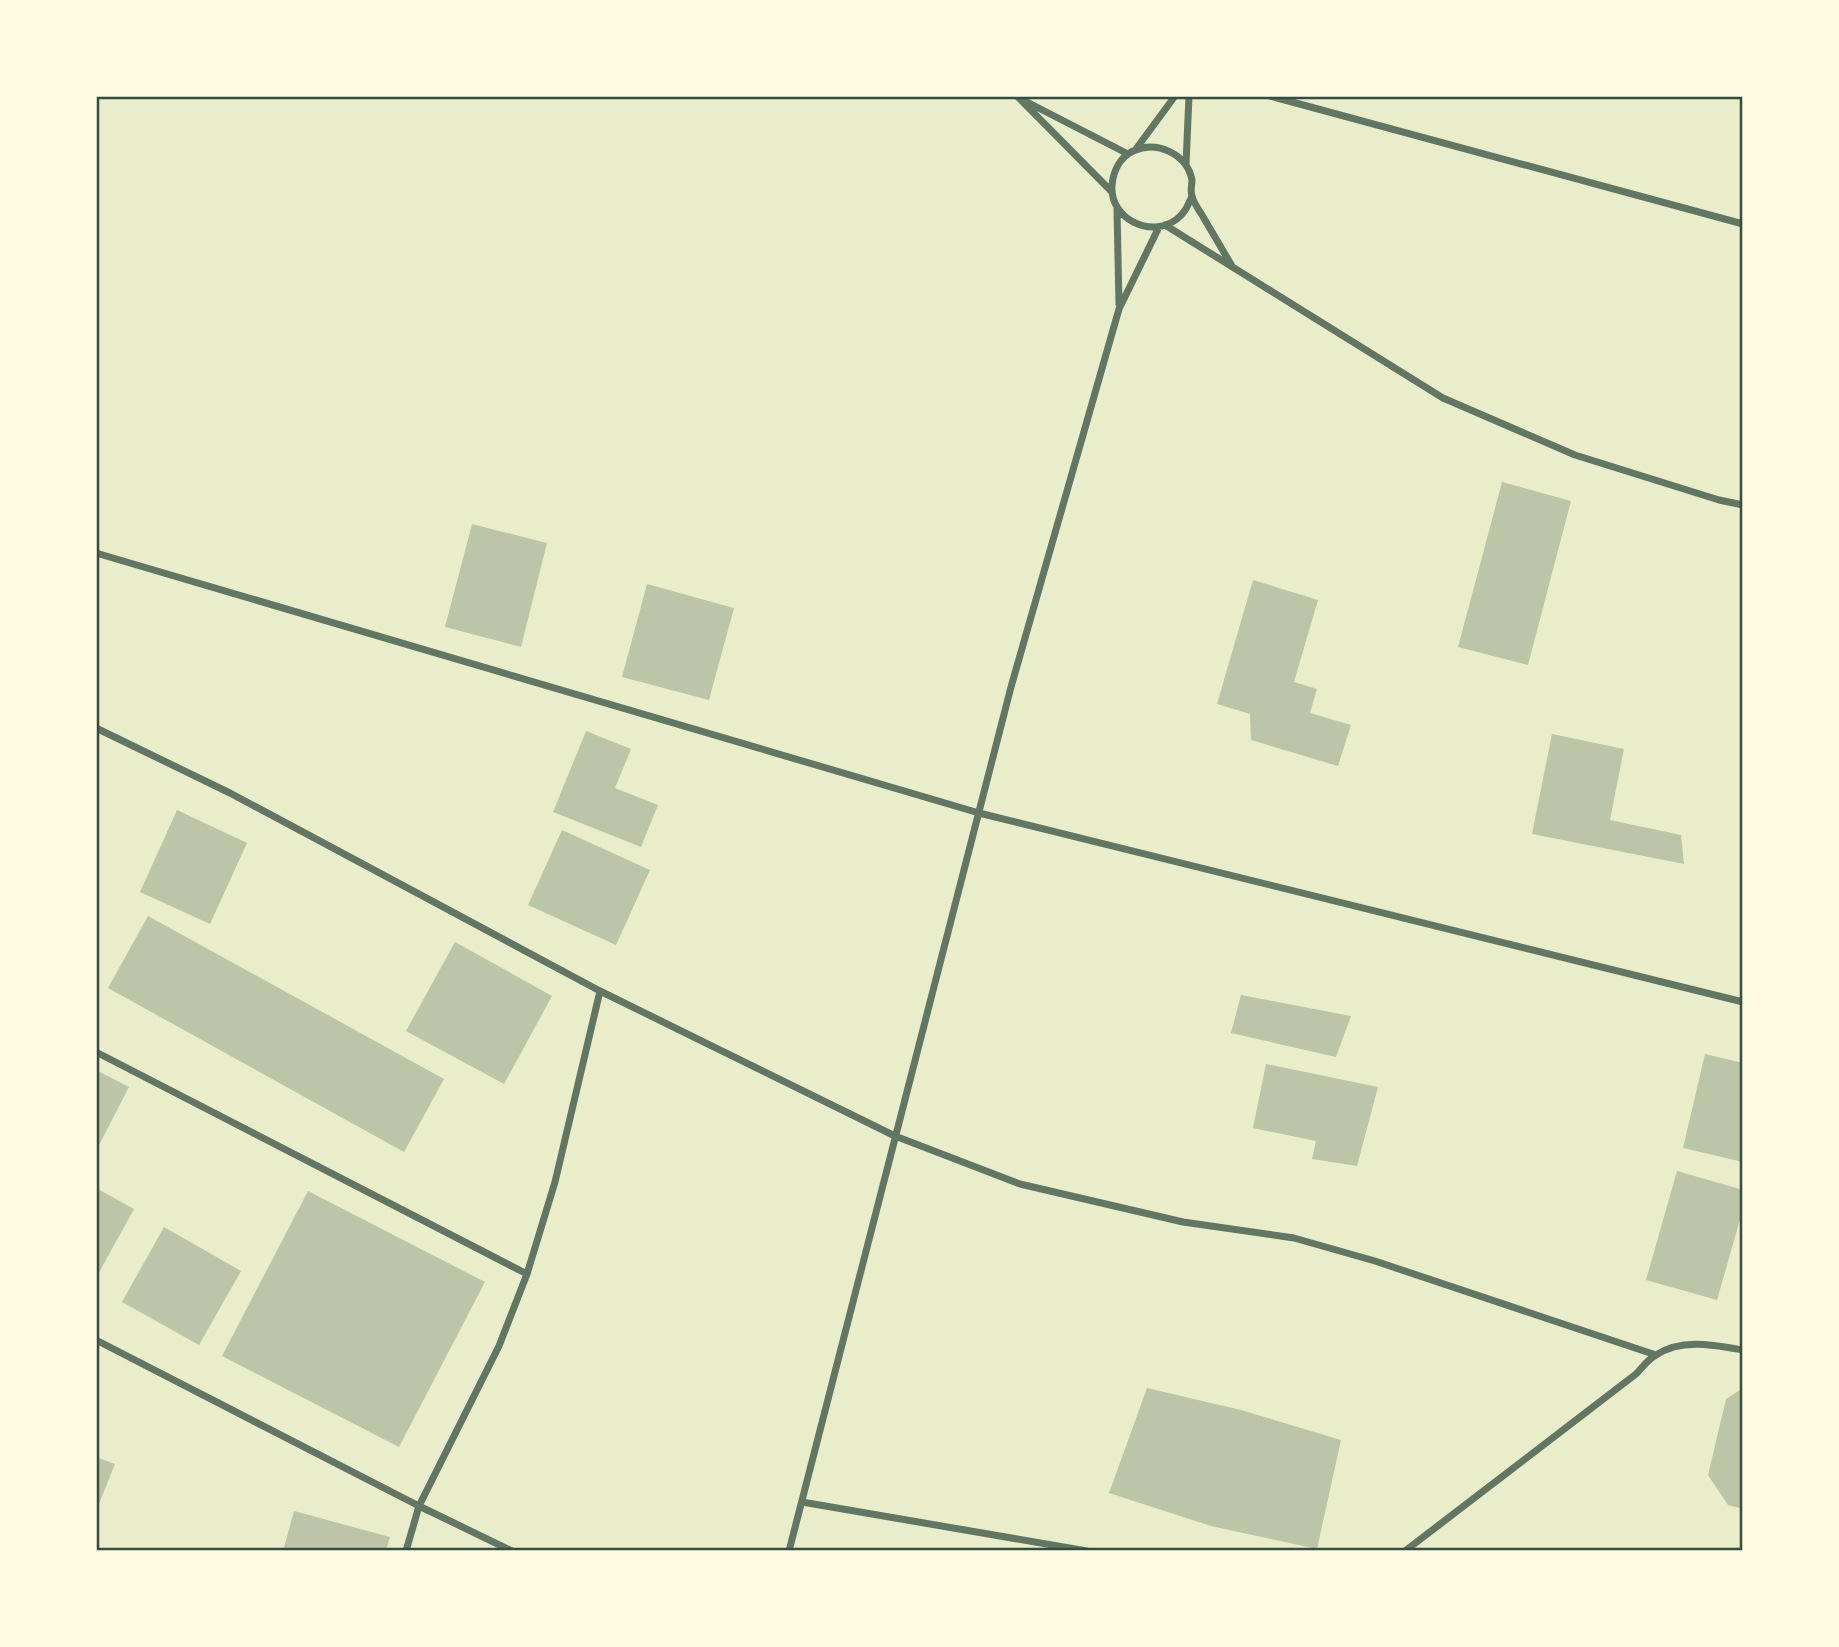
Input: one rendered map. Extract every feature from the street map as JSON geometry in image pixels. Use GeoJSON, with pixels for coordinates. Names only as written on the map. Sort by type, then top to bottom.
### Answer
{"type":"FeatureCollection","features":[{"type":"Feature","properties":{"kind":"street"},"geometry":{"type":"LineString","coordinates":[[1119,309],[1117,209],[1111,192],[1112,178],[1118,164],[1136,149],[1175,96]]}},
{"type":"Feature","properties":{"kind":"street"},"geometry":{"type":"LineString","coordinates":[[1185,164],[1189,96]]}},
{"type":"Feature","properties":{"kind":"street"},"geometry":{"type":"LineString","coordinates":[[1269,96],[1743,224]]}},
{"type":"Feature","properties":{"kind":"street"},"geometry":{"type":"LineString","coordinates":[[1017,97],[1128,154]]}},
{"type":"Feature","properties":{"kind":"street"},"geometry":{"type":"LineString","coordinates":[[1017,97],[1111,192]]}},
{"type":"Feature","properties":{"kind":"street"},"geometry":{"type":"LineString","coordinates":[[1117,209],[1128,220],[1143,226],[1162,226],[1177,219],[1192,196],[1192,179],[1185,164],[1172,152],[1154,146],[1136,149]]}},
{"type":"Feature","properties":{"kind":"street"},"geometry":{"type":"LineString","coordinates":[[1192,196],[1233,267]]}},
{"type":"Feature","properties":{"kind":"street"},"geometry":{"type":"LineString","coordinates":[[1162,226],[1443,398],[1575,455],[1743,506]]}},
{"type":"Feature","properties":{"kind":"street"},"geometry":{"type":"LineString","coordinates":[[789,1551],[1011,687],[1119,309],[1162,226]]}},
{"type":"Feature","properties":{"kind":"street"},"geometry":{"type":"LineString","coordinates":[[96,553],[979,813],[1743,1002]]}},
{"type":"Feature","properties":{"kind":"street"},"geometry":{"type":"LineString","coordinates":[[96,728],[230,793],[600,991],[895,1136],[1020,1184],[1183,1222],[1294,1238],[1374,1261],[1656,1355]]}},
{"type":"Feature","properties":{"kind":"street"},"geometry":{"type":"LineString","coordinates":[[406,1551],[419,1506],[499,1346],[527,1274],[555,1182],[600,991]]}},
{"type":"Feature","properties":{"kind":"street"},"geometry":{"type":"LineString","coordinates":[[96,1052],[527,1274]]}},
{"type":"Feature","properties":{"kind":"street"},"geometry":{"type":"LineString","coordinates":[[96,1340],[512,1551]]}},
{"type":"Feature","properties":{"kind":"street"},"geometry":{"type":"LineString","coordinates":[[1405,1551],[1636,1374],[1656,1355],[1683,1344],[1712,1344],[1743,1350]]}},
{"type":"Feature","properties":{"kind":"street"},"geometry":{"type":"LineString","coordinates":[[802,1502],[1087,1551]]}},
{"type":"Feature","properties":{"kind":"building"},"geometry":{"type":"Polygon","coordinates":[[[1502,482],[1571,501],[1528,665],[1458,647],[1502,482]]]}},
{"type":"Feature","properties":{"kind":"building"},"geometry":{"type":"Polygon","coordinates":[[[472,524],[547,543],[521,647],[445,627],[472,524]]]}},
{"type":"Feature","properties":{"kind":"building"},"geometry":{"type":"Polygon","coordinates":[[[1253,580],[1318,600],[1294,682],[1317,689],[1310,713],[1351,725],[1338,766],[1251,740],[1250,714],[1217,704],[1253,580]]]}},
{"type":"Feature","properties":{"kind":"building"},"geometry":{"type":"Polygon","coordinates":[[[647,584],[734,608],[709,700],[622,677],[647,584]]]}},
{"type":"Feature","properties":{"kind":"building"},"geometry":{"type":"Polygon","coordinates":[[[586,731],[631,749],[615,788],[658,805],[641,847],[553,812],[586,731]]]}},
{"type":"Feature","properties":{"kind":"building"},"geometry":{"type":"Polygon","coordinates":[[[1552,734],[1624,749],[1610,820],[1681,835],[1684,864],[1532,834],[1552,734]]]}},
{"type":"Feature","properties":{"kind":"building"},"geometry":{"type":"Polygon","coordinates":[[[177,810],[247,843],[210,924],[140,892],[177,810]]]}},
{"type":"Feature","properties":{"kind":"building"},"geometry":{"type":"Polygon","coordinates":[[[562,830],[650,870],[616,945],[528,905],[562,830]]]}},
{"type":"Feature","properties":{"kind":"building"},"geometry":{"type":"Polygon","coordinates":[[[148,916],[444,1079],[404,1152],[108,988],[148,916]]]}},
{"type":"Feature","properties":{"kind":"building"},"geometry":{"type":"Polygon","coordinates":[[[455,942],[552,996],[504,1084],[406,1031],[455,942]]]}},
{"type":"Feature","properties":{"kind":"building"},"geometry":{"type":"Polygon","coordinates":[[[1241,995],[1351,1016],[1336,1057],[1231,1033],[1241,995]]]}},
{"type":"Feature","properties":{"kind":"building"},"geometry":{"type":"Polygon","coordinates":[[[1705,1054],[1743,1063],[1743,1162],[1683,1148],[1705,1054]]]}},
{"type":"Feature","properties":{"kind":"building"},"geometry":{"type":"Polygon","coordinates":[[[1266,1064],[1378,1087],[1357,1166],[1312,1159],[1316,1141],[1253,1128],[1266,1064]]]}},
{"type":"Feature","properties":{"kind":"building"},"geometry":{"type":"Polygon","coordinates":[[[96,1070],[129,1087],[96,1151],[96,1070]]]}},
{"type":"Feature","properties":{"kind":"building"},"geometry":{"type":"Polygon","coordinates":[[[1677,1171],[1743,1190],[1743,1209],[1717,1300],[1646,1280],[1677,1171]]]}},
{"type":"Feature","properties":{"kind":"building"},"geometry":{"type":"Polygon","coordinates":[[[96,1188],[134,1209],[96,1278],[96,1188]]]}},
{"type":"Feature","properties":{"kind":"building"},"geometry":{"type":"Polygon","coordinates":[[[308,1191],[485,1282],[399,1447],[222,1356],[308,1191]]]}},
{"type":"Feature","properties":{"kind":"building"},"geometry":{"type":"Polygon","coordinates":[[[164,1227],[241,1271],[199,1345],[122,1302],[164,1227]]]}},
{"type":"Feature","properties":{"kind":"building"},"geometry":{"type":"Polygon","coordinates":[[[1147,1388],[1241,1410],[1341,1440],[1317,1549],[1211,1526],[1109,1493],[1147,1388]]]}},
{"type":"Feature","properties":{"kind":"building"},"geometry":{"type":"Polygon","coordinates":[[[1743,1388],[1743,1509],[1728,1505],[1708,1475],[1726,1399],[1743,1388]]]}},
{"type":"Feature","properties":{"kind":"building"},"geometry":{"type":"Polygon","coordinates":[[[96,1457],[115,1464],[96,1511],[96,1457]]]}},
{"type":"Feature","properties":{"kind":"building"},"geometry":{"type":"Polygon","coordinates":[[[294,1511],[390,1537],[386,1551],[283,1551],[294,1511]]]}}]}
